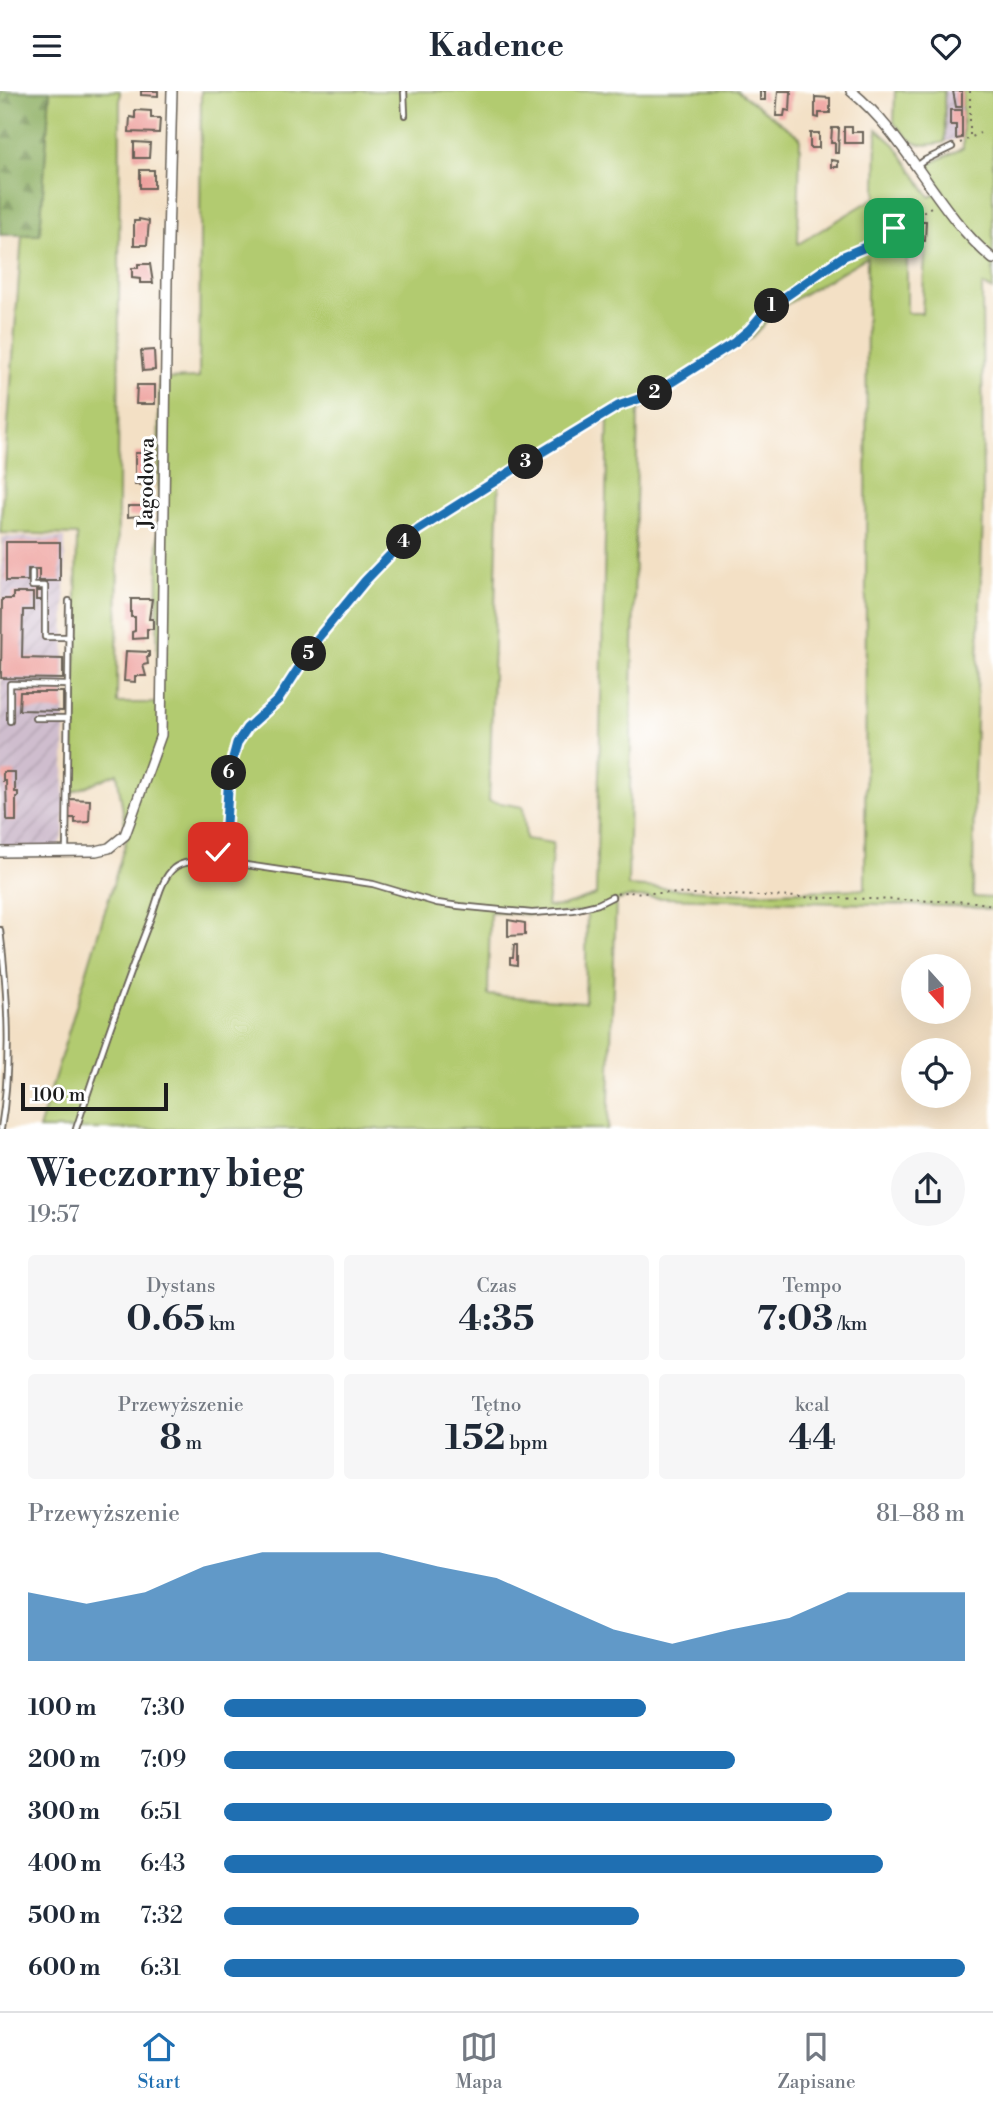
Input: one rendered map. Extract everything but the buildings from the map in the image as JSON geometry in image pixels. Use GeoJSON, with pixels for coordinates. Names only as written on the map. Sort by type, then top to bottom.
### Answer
{"type":"FeatureCollection","features":[{"type":"Feature","properties":{"kind":"street","name":"Jagodowa"},"geometry":{"type":"LineString","coordinates":[[66,851],[109,848],[125,835],[161,735],[172,91]]}},
{"type":"Feature","properties":{"kind":"street"},"geometry":{"type":"LineString","coordinates":[[851,91],[890,129],[940,201],[978,247],[993,259]]}},
{"type":"Feature","properties":{"kind":"street"},"geometry":{"type":"LineString","coordinates":[[0,852],[66,851]]}},
{"type":"Feature","properties":{"kind":"lane"},"geometry":{"type":"LineString","coordinates":[[404,91],[405,115]]}},
{"type":"Feature","properties":{"kind":"lane"},"geometry":{"type":"LineString","coordinates":[[917,166],[952,147]]}},
{"type":"Feature","properties":{"kind":"lane"},"geometry":{"type":"LineString","coordinates":[[32,572],[32,586],[45,586],[45,638],[69,637]]}},
{"type":"Feature","properties":{"kind":"lane"},"geometry":{"type":"LineString","coordinates":[[66,851],[69,601]]}},
{"type":"Feature","properties":{"kind":"lane"},"geometry":{"type":"LineString","coordinates":[[10,720],[10,684],[68,685]]}},
{"type":"Feature","properties":{"kind":"lane"},"geometry":{"type":"LineString","coordinates":[[35,718],[68,718]]}},
{"type":"Feature","properties":{"kind":"lane"},"geometry":{"type":"LineString","coordinates":[[76,1129],[139,948],[170,871],[186,863],[212,860],[373,884],[437,903],[532,913],[573,910],[598,904],[612,897]]}},
{"type":"Feature","properties":{"kind":"lane"},"geometry":{"type":"LineString","coordinates":[[0,930],[8,996],[5,1105],[1,1129]]}},
{"type":"Feature","properties":{"kind":"path"},"geometry":{"type":"LineString","coordinates":[[970,91],[970,138]]}},
{"type":"Feature","properties":{"kind":"path"},"geometry":{"type":"LineString","coordinates":[[952,147],[980,133]]}},
{"type":"Feature","properties":{"kind":"path"},"geometry":{"type":"LineString","coordinates":[[212,860],[218,852],[226,824],[229,773],[237,743],[247,728],[278,700],[318,638],[391,554],[418,530],[526,462],[618,406],[653,394],[735,342],[766,310],[844,256],[882,240],[894,228],[940,201]]}},
{"type":"Feature","properties":{"kind":"path"},"geometry":{"type":"LineString","coordinates":[[612,897],[621,893],[975,902],[993,905]]}},
{"type":"Feature","properties":{"kind":"shaded area"},"geometry":{"type":"Polygon","coordinates":[[[944,91],[962,91],[962,138],[945,142],[944,91]]]}},
{"type":"Feature","properties":{"kind":"shaded area"},"geometry":{"type":"Polygon","coordinates":[[[2,537],[65,538],[64,830],[58,848],[0,847],[2,537]]]}},
{"type":"Feature","properties":{"kind":"green space"},"geometry":{"type":"Polygon","coordinates":[[[0,91],[50,91],[40,235],[0,235],[0,91]]]}},
{"type":"Feature","properties":{"kind":"green space"},"geometry":{"type":"Polygon","coordinates":[[[50,91],[120,91],[117,703],[157,703],[159,379],[199,378],[201,91],[737,91],[800,137],[798,244],[876,197],[877,129],[895,145],[930,197],[943,190],[925,166],[963,148],[962,91],[993,91],[993,290],[982,285],[983,514],[973,897],[993,898],[993,910],[975,907],[628,897],[616,901],[608,1129],[39,1129],[127,838],[117,773],[73,792],[77,535],[0,533],[22,235],[40,235],[50,91]],[[919,216],[907,224],[907,313],[922,313],[927,216],[919,216]],[[867,257],[777,310],[750,339],[638,411],[628,886],[743,893],[865,889],[867,257]],[[608,418],[499,482],[489,801],[523,807],[526,839],[553,843],[547,907],[563,906],[596,895],[608,418]],[[490,912],[488,995],[585,1002],[587,912],[536,915],[490,912]]]}},
{"type":"Feature","properties":{"kind":"green space"},"geometry":{"type":"Polygon","coordinates":[[[895,91],[944,91],[945,142],[922,145],[906,136],[894,123],[895,91]]]}},
{"type":"Feature","properties":{"kind":"route"},"geometry":{"type":"LineString","coordinates":[[218,852],[226,824],[229,773],[237,743],[247,728],[278,700],[318,638],[391,554],[418,530],[516,468],[618,406],[653,394],[735,342],[766,310],[844,256],[882,240],[894,228]]}}]}
